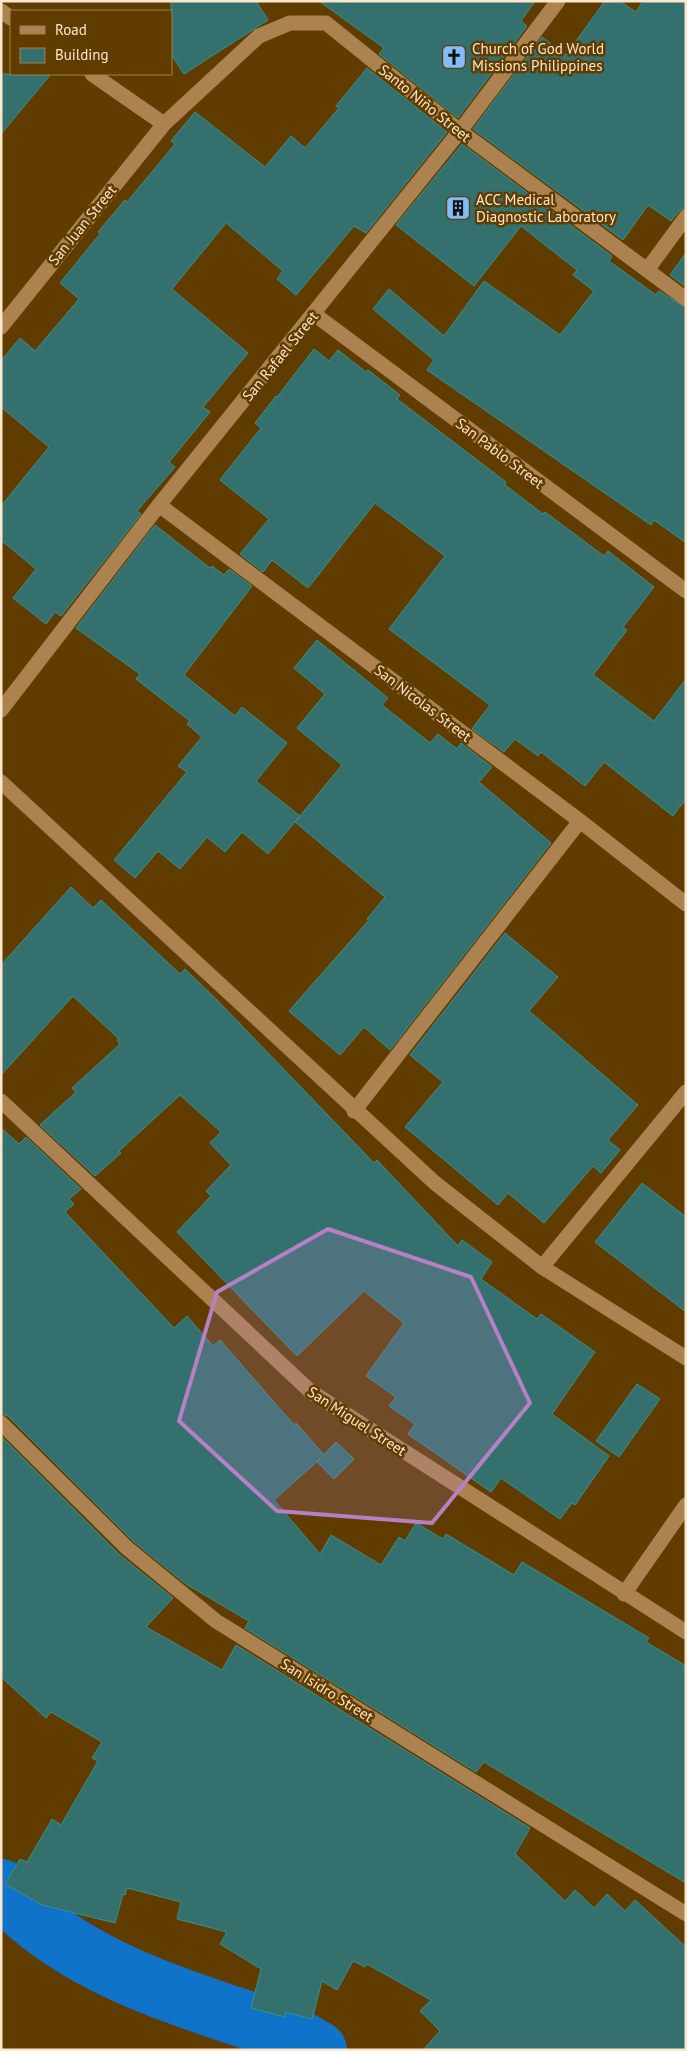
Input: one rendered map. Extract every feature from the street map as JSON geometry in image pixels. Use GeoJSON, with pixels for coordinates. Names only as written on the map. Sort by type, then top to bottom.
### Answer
{"type":"FeatureCollection","features":[{"type":"Feature","properties":{"kind":"street","name":"San Rafael Street"},"geometry":{"type":"LineString","coordinates":[[1,710],[158,505],[460,132],[558,1]]}},
{"type":"Feature","properties":{"kind":"street","name":"Santo Niño Street"},"geometry":{"type":"LineString","coordinates":[[164,124],[259,36],[290,23],[326,23],[460,132],[686,299]]}},
{"type":"Feature","properties":{"kind":"street"},"geometry":{"type":"LineString","coordinates":[[93,75],[164,124]]}},
{"type":"Feature","properties":{"kind":"street","name":"San Juan Street"},"geometry":{"type":"LineString","coordinates":[[1,327],[164,124]]}},
{"type":"Feature","properties":{"kind":"street"},"geometry":{"type":"LineString","coordinates":[[646,270],[686,216]]}},
{"type":"Feature","properties":{"kind":"street","name":"San Pablo Street"},"geometry":{"type":"LineString","coordinates":[[314,314],[686,591]]}},
{"type":"Feature","properties":{"kind":"street","name":"San Nicolas Street"},"geometry":{"type":"LineString","coordinates":[[158,505],[580,821],[686,904]]}},
{"type":"Feature","properties":{"kind":"street"},"geometry":{"type":"LineString","coordinates":[[1,782],[354,1110],[436,1183],[542,1267],[686,1358]]}},
{"type":"Feature","properties":{"kind":"street"},"geometry":{"type":"LineString","coordinates":[[354,1110],[580,821]]}},
{"type":"Feature","properties":{"kind":"street"},"geometry":{"type":"LineString","coordinates":[[542,1267],[686,1092]]}},
{"type":"Feature","properties":{"kind":"street","name":"San Miguel Street"},"geometry":{"type":"LineString","coordinates":[[1,1101],[310,1392],[686,1632]]}},
{"type":"Feature","properties":{"kind":"street","name":"San Isidro Street"},"geometry":{"type":"LineString","coordinates":[[1,1423],[127,1548],[216,1621],[686,1914]]}},
{"type":"Feature","properties":{"kind":"street"},"geometry":{"type":"LineString","coordinates":[[624,1594],[686,1505]]}},
{"type":"Feature","properties":{"kind":"highlighted area"},"geometry":{"type":"Polygon","coordinates":[[[328,1229],[471,1277],[530,1403],[432,1523],[277,1511],[179,1421],[217,1292],[328,1229]]]}},
{"type":"Feature","properties":{"kind":"building"},"geometry":{"type":"Polygon","coordinates":[[[171,1],[256,1],[268,20],[184,74],[172,56],[171,1]]]}},
{"type":"Feature","properties":{"kind":"building"},"geometry":{"type":"Polygon","coordinates":[[[319,1],[535,1],[521,21],[527,26],[458,118],[379,54],[384,48],[319,1]]]}},
{"type":"Feature","properties":{"kind":"building"},"geometry":{"type":"Polygon","coordinates":[[[605,1],[620,1],[636,12],[643,1],[686,1],[686,208],[679,211],[671,221],[648,205],[623,240],[473,129],[542,37],[566,55],[605,1]]]}},
{"type":"Feature","properties":{"kind":"building"},"geometry":{"type":"Polygon","coordinates":[[[367,68],[447,132],[366,233],[354,226],[296,295],[277,279],[283,271],[226,223],[172,289],[248,353],[203,407],[210,412],[169,462],[175,467],[137,511],[141,514],[61,616],[55,612],[46,624],[13,598],[36,569],[1,540],[1,506],[49,447],[1,407],[1,361],[20,338],[35,351],[79,299],[60,283],[100,234],[98,232],[125,200],[127,202],[175,144],[171,141],[195,112],[265,167],[291,136],[305,148],[339,108],[336,106],[367,68]]]}},
{"type":"Feature","properties":{"kind":"building"},"geometry":{"type":"Polygon","coordinates":[[[1,74],[50,75],[1,134],[1,74]]]}},
{"type":"Feature","properties":{"kind":"building"},"geometry":{"type":"Polygon","coordinates":[[[462,144],[612,256],[609,261],[656,295],[659,291],[686,308],[686,543],[654,520],[651,525],[427,370],[434,360],[373,309],[389,289],[444,336],[484,281],[560,335],[594,291],[573,275],[577,270],[521,226],[474,286],[396,225],[462,144]]]}},
{"type":"Feature","properties":{"kind":"building"},"geometry":{"type":"Polygon","coordinates":[[[686,253],[686,287],[670,275],[686,253]]]}},
{"type":"Feature","properties":{"kind":"building"},"geometry":{"type":"Polygon","coordinates":[[[314,349],[329,361],[338,350],[366,372],[368,370],[400,395],[397,399],[506,482],[505,485],[543,514],[545,512],[604,556],[608,551],[654,587],[623,627],[627,630],[593,675],[654,721],[686,679],[686,799],[673,816],[604,762],[585,786],[541,752],[538,756],[515,739],[504,752],[472,729],[490,705],[389,629],[445,556],[375,503],[308,588],[272,560],[263,572],[240,554],[269,519],[220,480],[261,428],[255,423],[314,349]]]}},
{"type":"Feature","properties":{"kind":"building"},"geometry":{"type":"Polygon","coordinates":[[[155,525],[210,568],[212,566],[224,575],[229,569],[252,586],[184,675],[235,716],[242,707],[287,743],[256,781],[300,816],[268,854],[242,832],[225,852],[207,837],[180,869],[158,851],[135,878],[114,860],[187,772],[178,766],[202,737],[187,724],[190,721],[136,679],[140,674],[76,628],[155,525]]]}},
{"type":"Feature","properties":{"kind":"building"},"geometry":{"type":"Polygon","coordinates":[[[317,640],[388,698],[382,705],[430,743],[438,734],[457,749],[461,743],[492,767],[479,782],[551,843],[390,1050],[364,1027],[340,1055],[289,1011],[369,920],[367,919],[385,897],[295,822],[342,765],[297,728],[325,694],[294,668],[317,640]]]}},
{"type":"Feature","properties":{"kind":"building"},"geometry":{"type":"Polygon","coordinates":[[[71,887],[93,908],[101,900],[180,974],[185,969],[374,1163],[377,1160],[458,1246],[462,1240],[492,1262],[481,1279],[537,1319],[541,1314],[595,1352],[552,1414],[609,1456],[575,1505],[572,1503],[560,1519],[501,1478],[491,1492],[408,1434],[415,1424],[389,1406],[396,1397],[366,1376],[404,1323],[364,1291],[297,1356],[177,1232],[211,1196],[206,1191],[231,1165],[210,1143],[221,1132],[180,1095],[119,1151],[121,1153],[95,1176],[40,1125],[76,1092],[72,1088],[120,1044],[117,1040],[119,1039],[73,996],[1,1075],[1,965],[71,887]]]}},
{"type":"Feature","properties":{"kind":"building"},"geometry":{"type":"Polygon","coordinates":[[[505,933],[558,977],[529,1011],[638,1105],[608,1140],[620,1150],[601,1173],[593,1166],[544,1223],[508,1193],[498,1205],[405,1127],[443,1082],[410,1055],[505,933]]]}},
{"type":"Feature","properties":{"kind":"building"},"geometry":{"type":"Polygon","coordinates":[[[1,1128],[19,1144],[26,1137],[81,1189],[69,1199],[74,1204],[65,1212],[174,1328],[187,1316],[213,1346],[220,1340],[294,1425],[296,1423],[324,1455],[336,1442],[354,1459],[334,1479],[317,1462],[320,1459],[274,1500],[320,1554],[331,1535],[381,1565],[399,1537],[405,1541],[416,1523],[443,1539],[446,1534],[514,1575],[522,1562],[649,1638],[646,1642],[686,1666],[686,1883],[484,1762],[476,1772],[245,1628],[249,1621],[186,1584],[133,1541],[8,1416],[1,1414],[1,1128]]]}},
{"type":"Feature","properties":{"kind":"building"},"geometry":{"type":"Polygon","coordinates":[[[642,1183],[686,1217],[686,1312],[595,1242],[642,1183]]]}},
{"type":"Feature","properties":{"kind":"building"},"geometry":{"type":"Polygon","coordinates":[[[637,1384],[660,1399],[619,1457],[596,1441],[637,1384]]]}},
{"type":"Feature","properties":{"kind":"building"},"geometry":{"type":"Polygon","coordinates":[[[1,1436],[120,1555],[173,1598],[146,1627],[222,1670],[236,1645],[530,1828],[515,1854],[565,1901],[575,1890],[594,1908],[607,1894],[625,1911],[635,1900],[686,1947],[686,2050],[423,2050],[440,2031],[420,2011],[431,2000],[367,1964],[365,1967],[353,1961],[337,1990],[322,1981],[312,2019],[286,2012],[285,2017],[251,2008],[261,1969],[220,1944],[227,1932],[177,1919],[181,1902],[127,1888],[125,1895],[123,1894],[115,1923],[42,1905],[5,1884],[20,1859],[27,1862],[52,1819],[61,1825],[98,1761],[92,1758],[102,1742],[51,1712],[46,1718],[1,1677],[1,1436]]]}},
{"type":"Feature","properties":{"kind":"waterway"},"geometry":{"type":"LineString","coordinates":[[1,1888],[31,1917],[64,1942],[100,1962],[176,1996],[294,2036],[318,2050]]}},
{"type":"Feature","properties":{"kind":"place","name":"Church of God World Missions Philippines"},"geometry":{"type":"Point","coordinates":[454,57]}},
{"type":"Feature","properties":{"kind":"place","name":"ACC Medical Diagnostic Laboratory"},"geometry":{"type":"Point","coordinates":[458,208]}}]}
